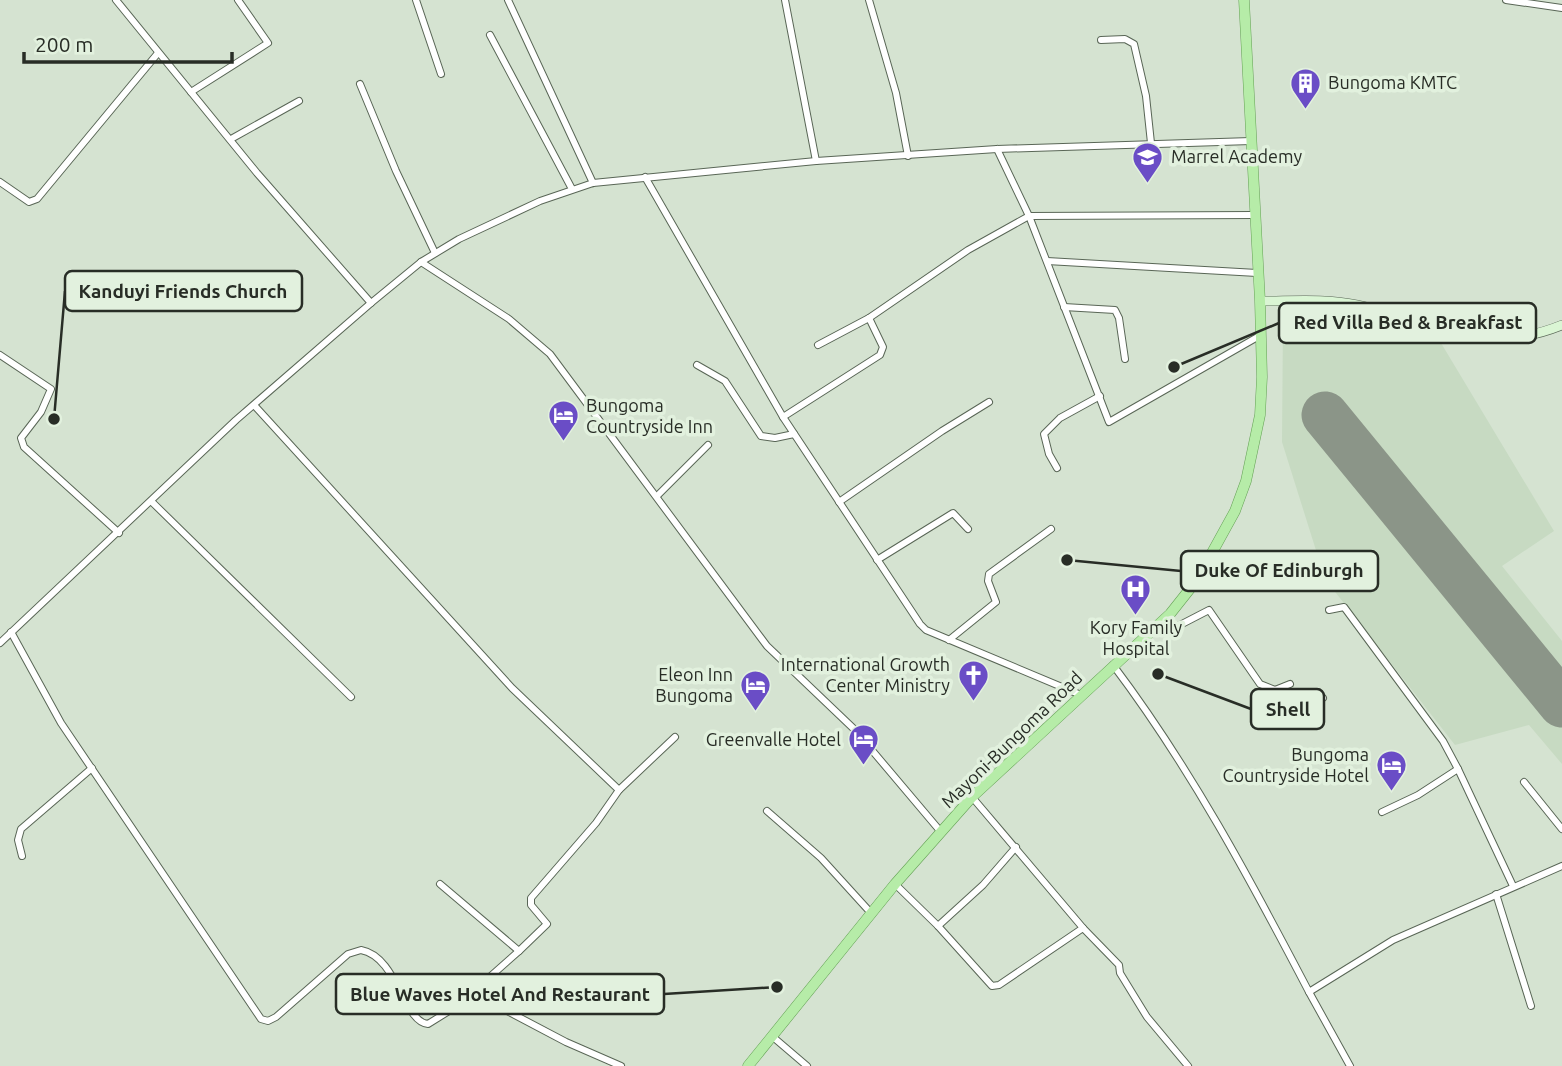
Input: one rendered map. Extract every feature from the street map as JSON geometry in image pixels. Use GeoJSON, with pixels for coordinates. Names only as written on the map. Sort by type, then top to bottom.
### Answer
{"type":"FeatureCollection","features":[{"type":"Feature","properties":{"kind":"main road","name":"Mayoni-Bungoma Road"},"geometry":{"type":"LineString","coordinates":[[748,1066],[895,884],[972,797],[1113,665],[1160,625],[1197,580],[1217,548],[1246,481],[1260,415],[1260,301],[1244,0]]}},
{"type":"Feature","properties":{"kind":"street"},"geometry":{"type":"LineString","coordinates":[[116,0],[230,139],[371,303]]}},
{"type":"Feature","properties":{"kind":"street"},"geometry":{"type":"LineString","coordinates":[[191,92],[268,43],[238,0]]}},
{"type":"Feature","properties":{"kind":"street"},"geometry":{"type":"LineString","coordinates":[[416,0],[442,74]]}},
{"type":"Feature","properties":{"kind":"street"},"geometry":{"type":"LineString","coordinates":[[508,0],[593,183]]}},
{"type":"Feature","properties":{"kind":"street"},"geometry":{"type":"LineString","coordinates":[[785,0],[816,161]]}},
{"type":"Feature","properties":{"kind":"street"},"geometry":{"type":"LineString","coordinates":[[869,0],[896,93],[908,156]]}},
{"type":"Feature","properties":{"kind":"street"},"geometry":{"type":"LineString","coordinates":[[1506,0],[1562,8]]}},
{"type":"Feature","properties":{"kind":"street"},"geometry":{"type":"LineString","coordinates":[[490,35],[572,188]]}},
{"type":"Feature","properties":{"kind":"street"},"geometry":{"type":"LineString","coordinates":[[1101,40],[1125,39],[1134,44],[1146,96],[1150,143]]}},
{"type":"Feature","properties":{"kind":"street"},"geometry":{"type":"LineString","coordinates":[[0,182],[29,202],[37,199],[158,53]]}},
{"type":"Feature","properties":{"kind":"street"},"geometry":{"type":"LineString","coordinates":[[360,84],[396,171],[435,253]]}},
{"type":"Feature","properties":{"kind":"street"},"geometry":{"type":"LineString","coordinates":[[230,139],[299,101]]}},
{"type":"Feature","properties":{"kind":"street"},"geometry":{"type":"LineString","coordinates":[[0,643],[254,405],[421,262],[499,219],[572,188],[645,177],[816,161],[997,149],[1251,141]]}},
{"type":"Feature","properties":{"kind":"street"},"geometry":{"type":"LineString","coordinates":[[997,149],[1029,216],[1100,396],[1106,420],[1113,422],[1261,335]]}},
{"type":"Feature","properties":{"kind":"street"},"geometry":{"type":"LineString","coordinates":[[645,177],[783,417],[923,628],[1082,695]]}},
{"type":"Feature","properties":{"kind":"street"},"geometry":{"type":"LineString","coordinates":[[818,345],[869,318],[968,250],[1029,216],[1255,215]]}},
{"type":"Feature","properties":{"kind":"street"},"geometry":{"type":"LineString","coordinates":[[1047,261],[1257,274]]}},
{"type":"Feature","properties":{"kind":"street"},"geometry":{"type":"LineString","coordinates":[[421,262],[509,319],[550,354],[657,496],[718,584],[767,646],[854,729],[941,832]]}},
{"type":"Feature","properties":{"kind":"street"},"geometry":{"type":"LineString","coordinates":[[1260,301],[1328,300],[1357,305],[1483,339],[1525,337],[1562,325]]}},
{"type":"Feature","properties":{"kind":"street"},"geometry":{"type":"LineString","coordinates":[[1063,307],[1115,310],[1119,318],[1125,359]]}},
{"type":"Feature","properties":{"kind":"street"},"geometry":{"type":"LineString","coordinates":[[783,417],[880,355],[883,346],[869,318]]}},
{"type":"Feature","properties":{"kind":"street"},"geometry":{"type":"LineString","coordinates":[[0,355],[51,389],[41,412],[21,438],[24,447],[119,533]]}},
{"type":"Feature","properties":{"kind":"street"},"geometry":{"type":"LineString","coordinates":[[697,365],[715,373],[734,391],[761,436],[775,438],[794,434]]}},
{"type":"Feature","properties":{"kind":"street"},"geometry":{"type":"LineString","coordinates":[[1057,468],[1049,454],[1044,434],[1060,418],[1100,396]]}},
{"type":"Feature","properties":{"kind":"street"},"geometry":{"type":"LineString","coordinates":[[839,502],[989,402]]}},
{"type":"Feature","properties":{"kind":"street"},"geometry":{"type":"LineString","coordinates":[[254,405],[512,688],[619,790]]}},
{"type":"Feature","properties":{"kind":"street"},"geometry":{"type":"LineString","coordinates":[[657,496],[708,445]]}},
{"type":"Feature","properties":{"kind":"street"},"geometry":{"type":"LineString","coordinates":[[151,501],[351,697]]}},
{"type":"Feature","properties":{"kind":"street"},"geometry":{"type":"LineString","coordinates":[[877,560],[953,513],[968,528]]}},
{"type":"Feature","properties":{"kind":"street"},"geometry":{"type":"LineString","coordinates":[[949,640],[996,603],[988,581],[989,574],[1051,529]]}},
{"type":"Feature","properties":{"kind":"street"},"geometry":{"type":"LineString","coordinates":[[1329,610],[1344,607],[1443,741],[1513,886]]}},
{"type":"Feature","properties":{"kind":"street"},"geometry":{"type":"LineString","coordinates":[[1160,625],[1180,625],[1209,610],[1260,684],[1275,690],[1291,716],[1323,698]]}},
{"type":"Feature","properties":{"kind":"street"},"geometry":{"type":"LineString","coordinates":[[11,632],[61,723],[261,1019],[268,1021],[355,950],[367,951],[384,964],[422,1023],[433,1023],[473,993],[547,924],[531,905],[530,898],[596,823],[619,790],[675,737]]}},
{"type":"Feature","properties":{"kind":"street"},"geometry":{"type":"LineString","coordinates":[[1113,665],[1144,706],[1197,789],[1249,877],[1350,1066]]}},
{"type":"Feature","properties":{"kind":"street"},"geometry":{"type":"LineString","coordinates":[[1275,690],[1290,684]]}},
{"type":"Feature","properties":{"kind":"street"},"geometry":{"type":"LineString","coordinates":[[22,856],[18,840],[21,829],[92,768]]}},
{"type":"Feature","properties":{"kind":"street"},"geometry":{"type":"LineString","coordinates":[[1382,812],[1418,795],[1458,769]]}},
{"type":"Feature","properties":{"kind":"street"},"geometry":{"type":"LineString","coordinates":[[1524,782],[1562,829]]}},
{"type":"Feature","properties":{"kind":"street"},"geometry":{"type":"LineString","coordinates":[[972,797],[1083,928],[1119,964],[1119,973],[1147,1017],[1188,1066]]}},
{"type":"Feature","properties":{"kind":"street"},"geometry":{"type":"LineString","coordinates":[[767,811],[821,858],[871,913]]}},
{"type":"Feature","properties":{"kind":"street"},"geometry":{"type":"LineString","coordinates":[[938,926],[983,885],[1016,847]]}},
{"type":"Feature","properties":{"kind":"street"},"geometry":{"type":"LineString","coordinates":[[1309,992],[1393,940],[1562,866]]}},
{"type":"Feature","properties":{"kind":"street"},"geometry":{"type":"LineString","coordinates":[[439,884],[519,951]]}},
{"type":"Feature","properties":{"kind":"street"},"geometry":{"type":"LineString","coordinates":[[895,884],[938,926],[988,984],[995,987],[1083,928]]}},
{"type":"Feature","properties":{"kind":"street"},"geometry":{"type":"LineString","coordinates":[[1496,894],[1531,1006]]}},
{"type":"Feature","properties":{"kind":"street"},"geometry":{"type":"LineString","coordinates":[[473,993],[566,1042],[621,1066]]}},
{"type":"Feature","properties":{"kind":"street"},"geometry":{"type":"LineString","coordinates":[[773,1037],[807,1066]]}},
{"type":"Feature","properties":{"kind":"shaded area"},"geometry":{"type":"Polygon","coordinates":[[[1324,318],[1389,325],[1441,343],[1554,531],[1502,566],[1562,641],[1562,764],[1529,725],[1455,745],[1325,579],[1282,442],[1283,320],[1324,318]]]}},
{"type":"Feature","properties":{"kind":"runway"},"geometry":{"type":"LineString","coordinates":[[1325,415],[1562,704]]}},
{"type":"Feature","properties":{"kind":"place","name":"Bungoma KMTC"},"geometry":{"type":"Point","coordinates":[1305,110]}},
{"type":"Feature","properties":{"kind":"place","name":"Marrel Academy"},"geometry":{"type":"Point","coordinates":[1148,184]}},
{"type":"Feature","properties":{"kind":"place","name":"Red Villa Bed & Breakfast"},"geometry":{"type":"Point","coordinates":[1174,367]}},
{"type":"Feature","properties":{"kind":"place","name":"Kanduyi Friends Church"},"geometry":{"type":"Point","coordinates":[54,419]}},
{"type":"Feature","properties":{"kind":"place","name":"Bungoma Countryside Inn"},"geometry":{"type":"Point","coordinates":[563,443]}},
{"type":"Feature","properties":{"kind":"place","name":"Duke Of Edinburgh"},"geometry":{"type":"Point","coordinates":[1067,560]}},
{"type":"Feature","properties":{"kind":"place","name":"Kory Family Hospital"},"geometry":{"type":"Point","coordinates":[1136,617]}},
{"type":"Feature","properties":{"kind":"place","name":"Shell"},"geometry":{"type":"Point","coordinates":[1158,674]}},
{"type":"Feature","properties":{"kind":"place","name":"International Growth Center Ministry"},"geometry":{"type":"Point","coordinates":[973,702]}},
{"type":"Feature","properties":{"kind":"place","name":"Eleon Inn Bungoma"},"geometry":{"type":"Point","coordinates":[756,712]}},
{"type":"Feature","properties":{"kind":"place","name":"Greenvalle Hotel"},"geometry":{"type":"Point","coordinates":[864,767]}},
{"type":"Feature","properties":{"kind":"place","name":"Bungoma Countryside Hotel"},"geometry":{"type":"Point","coordinates":[1392,792]}},
{"type":"Feature","properties":{"kind":"place","name":"Blue Waves Hotel And Restaurant"},"geometry":{"type":"Point","coordinates":[777,987]}}]}
